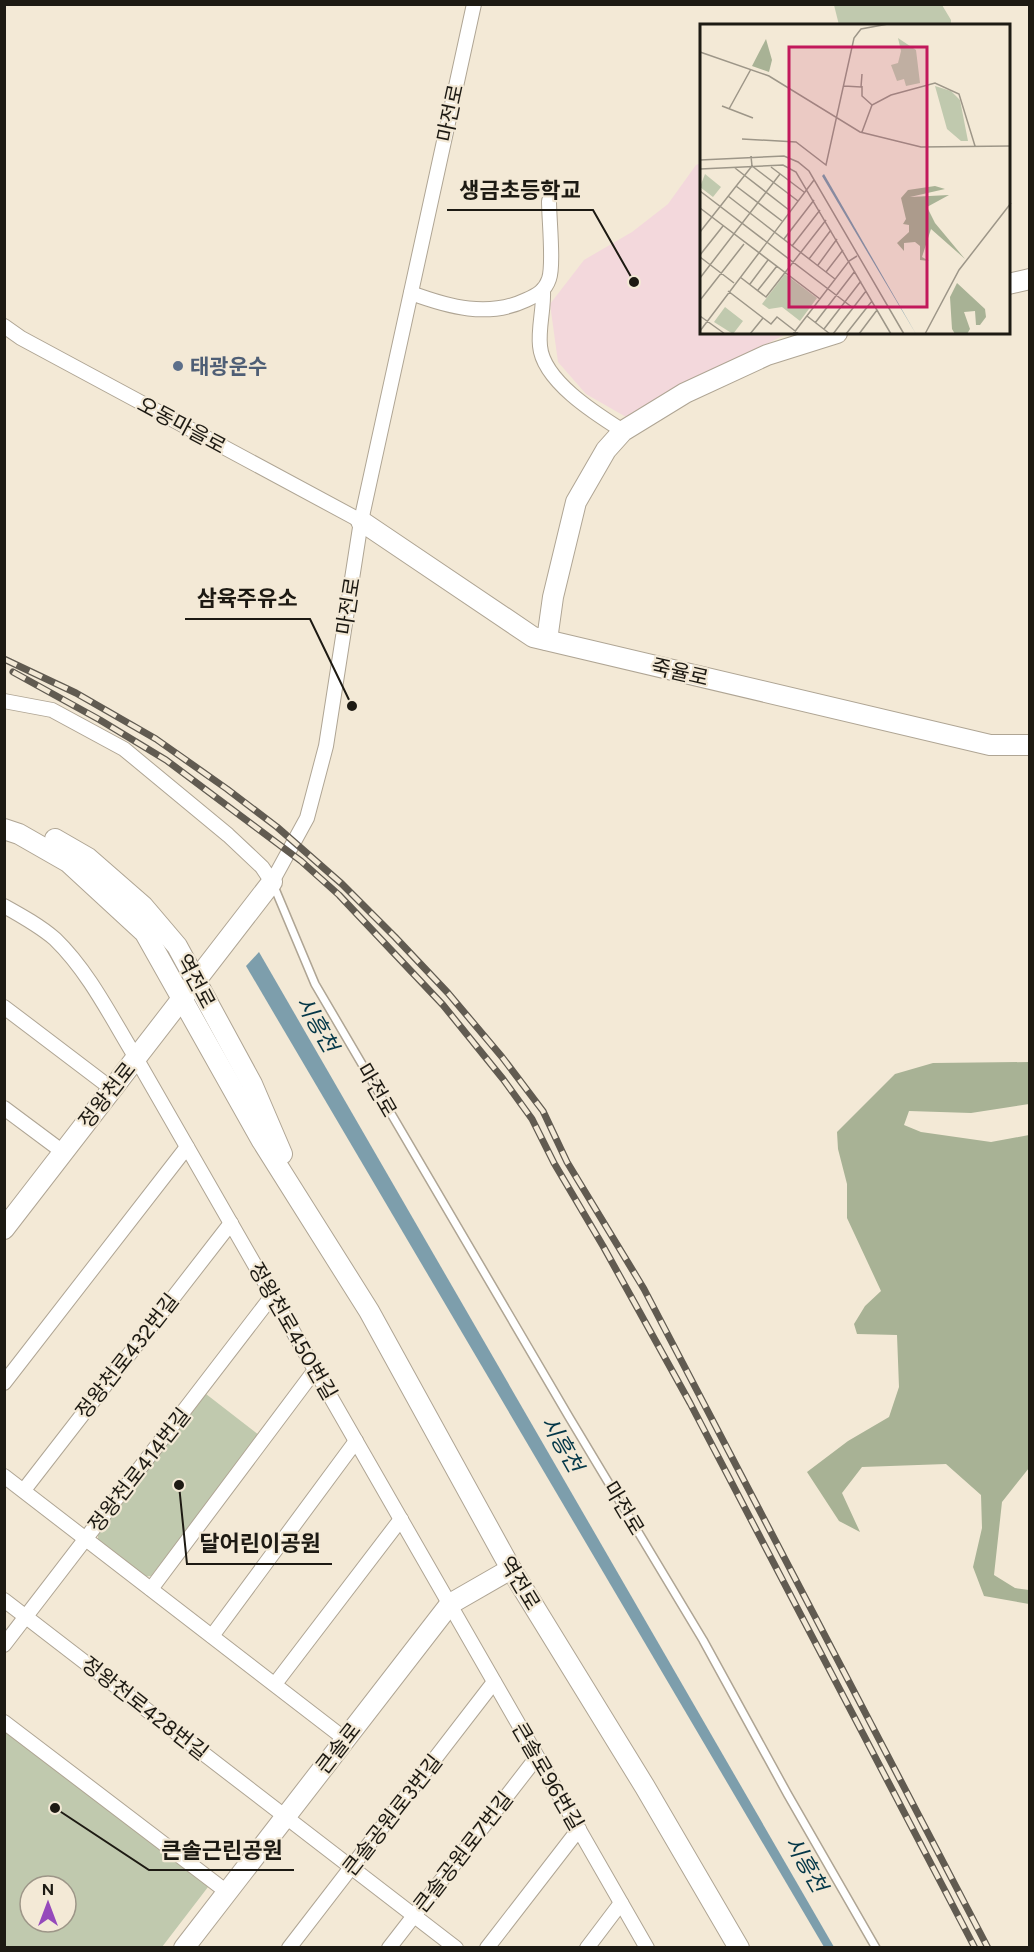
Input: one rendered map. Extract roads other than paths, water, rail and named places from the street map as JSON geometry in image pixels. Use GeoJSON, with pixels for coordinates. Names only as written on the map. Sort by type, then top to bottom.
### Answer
{"type":"FeatureCollection","features":[{"type":"Feature","properties":{"kind":"street","name":"마전로"},"geometry":{"type":"LineString","coordinates":[[272,882],[307,818],[326,746],[361,521],[474,4]]}},
{"type":"Feature","properties":{"kind":"street"},"geometry":{"type":"LineString","coordinates":[[411,293],[459,307],[493,310],[518,304],[543,290],[549,280],[551,267],[549,201]]}},
{"type":"Feature","properties":{"kind":"street"},"geometry":{"type":"LineString","coordinates":[[1010,284],[1029,279]]}},
{"type":"Feature","properties":{"kind":"street"},"geometry":{"type":"LineString","coordinates":[[543,290],[540,347],[546,364],[560,383],[581,402],[623,431]]}},
{"type":"Feature","properties":{"kind":"street","name":"오동마을로"},"geometry":{"type":"LineString","coordinates":[[4,326],[21,338],[361,521]]}},
{"type":"Feature","properties":{"kind":"street"},"geometry":{"type":"LineString","coordinates":[[547,640],[553,597],[576,502],[606,450],[623,431],[685,393],[767,355],[834,334]]}},
{"type":"Feature","properties":{"kind":"street","name":"죽율로"},"geometry":{"type":"LineString","coordinates":[[361,521],[533,637],[990,745],[1029,745]]}},
{"type":"Feature","properties":{"kind":"street"},"geometry":{"type":"LineString","coordinates":[[4,701],[52,710],[124,749],[228,835],[262,867],[272,882]]}},
{"type":"Feature","properties":{"kind":"street","name":"역전로"},"geometry":{"type":"LineString","coordinates":[[4,818],[53,838],[88,858],[143,906],[177,946],[252,1084],[308,1214]]}},
{"type":"Feature","properties":{"kind":"street","name":"역전로"},"geometry":{"type":"LineString","coordinates":[[4,829],[19,834],[68,862],[145,933],[245,1111],[369,1311],[511,1569],[645,1787],[739,1947]]}},
{"type":"Feature","properties":{"kind":"street","name":"정왕천로"},"geometry":{"type":"LineString","coordinates":[[5,1228],[272,882]]}},
{"type":"Feature","properties":{"kind":"street","name":"정왕천로450번길"},"geometry":{"type":"LineString","coordinates":[[4,906],[35,924],[53,938],[83,971],[136,1058],[450,1604]]}},
{"type":"Feature","properties":{"kind":"street"},"geometry":{"type":"LineString","coordinates":[[4,1007],[112,1089]]}},
{"type":"Feature","properties":{"kind":"street"},"geometry":{"type":"LineString","coordinates":[[4,1108],[63,1152]]}},
{"type":"Feature","properties":{"kind":"street"},"geometry":{"type":"LineString","coordinates":[[4,1383],[187,1147]]}},
{"type":"Feature","properties":{"kind":"street","name":"정왕천로432번길"},"geometry":{"type":"LineString","coordinates":[[24,1490],[231,1222]]}},
{"type":"Feature","properties":{"kind":"street","name":"정왕천로414번길"},"geometry":{"type":"LineString","coordinates":[[4,1645],[273,1296]]}},
{"type":"Feature","properties":{"kind":"street"},"geometry":{"type":"LineString","coordinates":[[151,1589],[315,1370]]}},
{"type":"Feature","properties":{"kind":"street"},"geometry":{"type":"LineString","coordinates":[[212,1636],[356,1441]]}},
{"type":"Feature","properties":{"kind":"street"},"geometry":{"type":"LineString","coordinates":[[4,1476],[345,1739]]}},
{"type":"Feature","properties":{"kind":"street"},"geometry":{"type":"LineString","coordinates":[[275,1684],[401,1519]]}},
{"type":"Feature","properties":{"kind":"street","name":"큰솔로"},"geometry":{"type":"LineString","coordinates":[[184,1947],[450,1604],[511,1569]]}},
{"type":"Feature","properties":{"kind":"street","name":"정왕천로428번길"},"geometry":{"type":"LineString","coordinates":[[4,1600],[456,1947]]}},
{"type":"Feature","properties":{"kind":"street","name":"큰솔로96번길"},"geometry":{"type":"LineString","coordinates":[[450,1604],[647,1947]]}},
{"type":"Feature","properties":{"kind":"street","name":"큰솔공원로3번길"},"geometry":{"type":"LineString","coordinates":[[289,1947],[494,1682]]}},
{"type":"Feature","properties":{"kind":"street"},"geometry":{"type":"LineString","coordinates":[[4,1722],[227,1892]]}},
{"type":"Feature","properties":{"kind":"street","name":"큰솔공원로7번길"},"geometry":{"type":"LineString","coordinates":[[389,1947],[537,1757]]}},
{"type":"Feature","properties":{"kind":"street"},"geometry":{"type":"LineString","coordinates":[[487,1947],[579,1829]]}},
{"type":"Feature","properties":{"kind":"street"},"geometry":{"type":"LineString","coordinates":[[586,1947],[621,1903]]}},
{"type":"Feature","properties":{"kind":"lane","name":"마전로"},"geometry":{"type":"LineString","coordinates":[[272,882],[315,984],[569,1417],[703,1640],[788,1795],[876,1947]]}},
{"type":"Feature","properties":{"kind":"water"},"geometry":{"type":"Polygon","coordinates":[[[259,952],[834,1947],[824,1947],[246,966],[259,952]]]}},
{"type":"Feature","properties":{"kind":"railway"},"geometry":{"type":"LineString","coordinates":[[4,659],[76,693],[156,739],[277,827],[342,884],[395,937],[448,993],[502,1057],[543,1111],[567,1162],[644,1289],[988,1948]]}},
{"type":"Feature","properties":{"kind":"railway"},"geometry":{"type":"LineString","coordinates":[[13,672],[166,760],[301,861],[339,895],[443,1005],[503,1079],[532,1119],[554,1163],[690,1403],[975,1948]]}},
{"type":"Feature","properties":{"kind":"place","name":"생금초등학교"},"geometry":{"type":"Point","coordinates":[634,282]}},
{"type":"Feature","properties":{"kind":"place","name":"태광운수"},"geometry":{"type":"Point","coordinates":[178,366]}},
{"type":"Feature","properties":{"kind":"place","name":"삼육주유소"},"geometry":{"type":"Point","coordinates":[352,706]}},
{"type":"Feature","properties":{"kind":"place","name":"달어린이공원"},"geometry":{"type":"Point","coordinates":[179,1485]}},
{"type":"Feature","properties":{"kind":"place","name":"큰솔근린공원"},"geometry":{"type":"Point","coordinates":[55,1808]}},
{"type":"Feature","properties":{"kind":"water label","name":"시흥천"},"geometry":{"type":"Point","coordinates":[317,1024]}},
{"type":"Feature","properties":{"kind":"water label","name":"시흥천"},"geometry":{"type":"Point","coordinates":[562,1444]}},
{"type":"Feature","properties":{"kind":"water label","name":"시흥천"},"geometry":{"type":"Point","coordinates":[806,1864]}}]}
